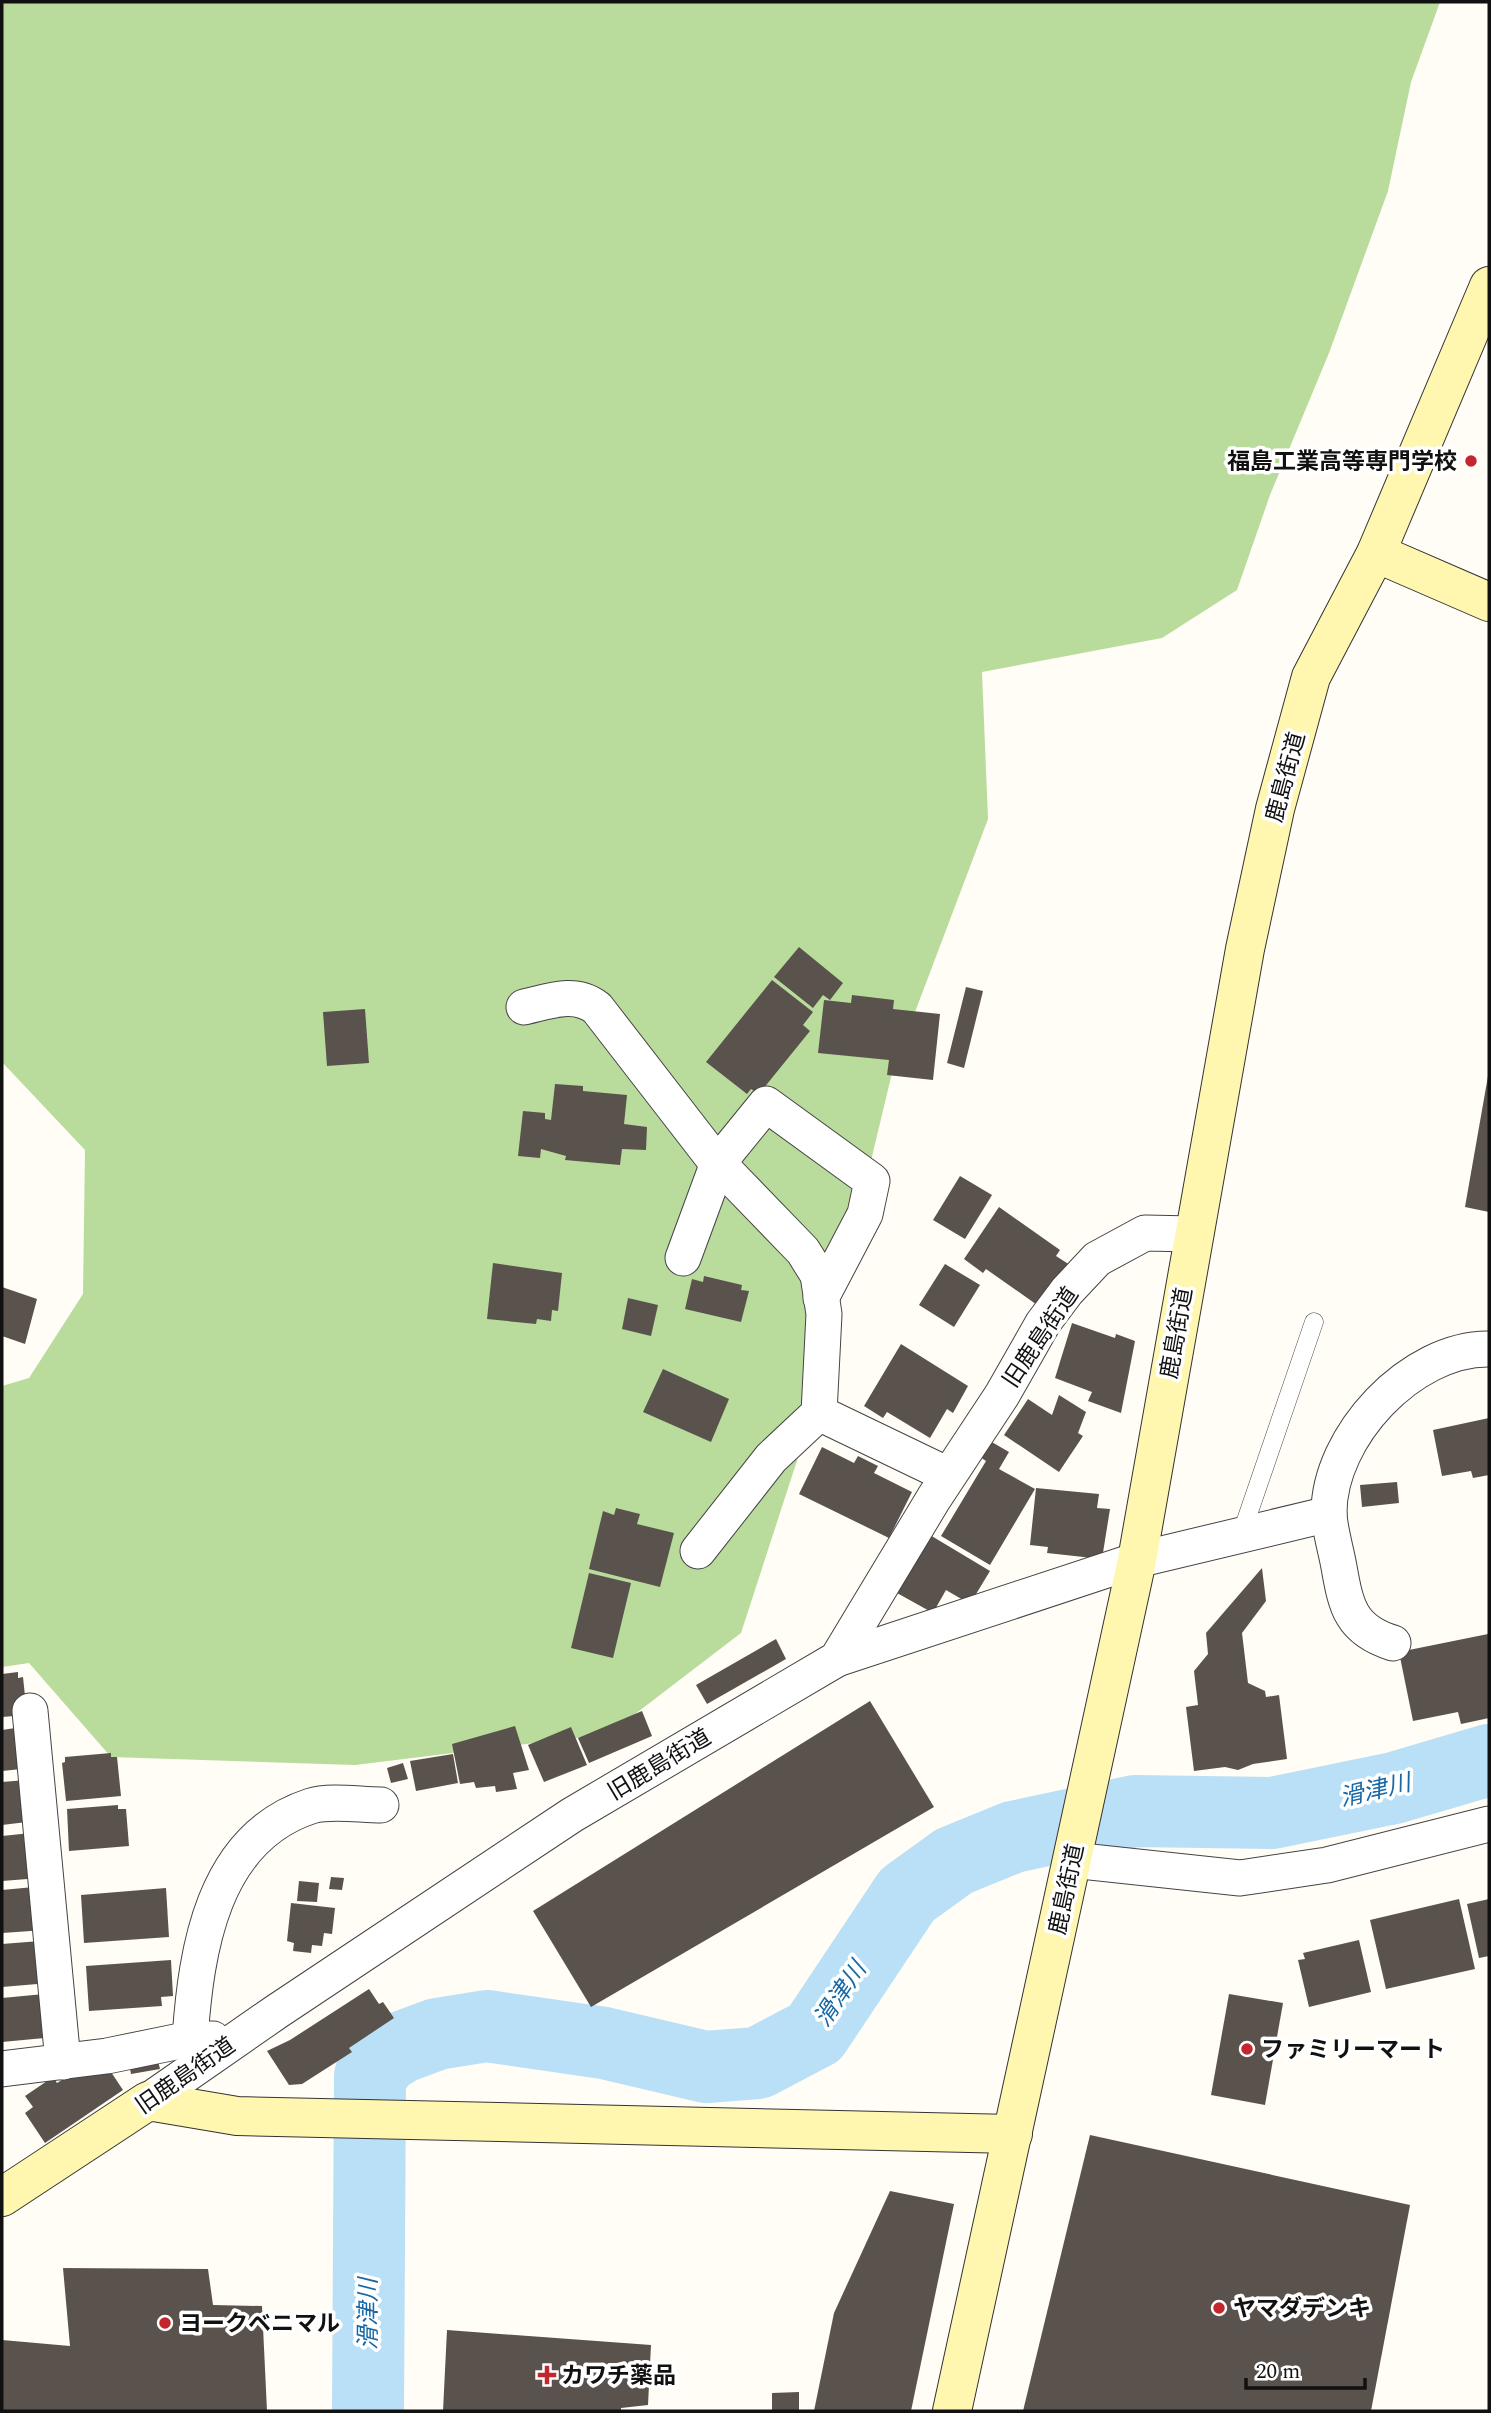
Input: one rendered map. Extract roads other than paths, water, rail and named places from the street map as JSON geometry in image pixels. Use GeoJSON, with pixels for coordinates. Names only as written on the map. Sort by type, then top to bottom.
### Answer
{"type":"FeatureCollection","features":[{"type":"Feature","properties":{"kind":"street","name":"鹿島街道"},"geometry":{"type":"LineString","coordinates":[[953,2411],[1137,1560],[1245,950],[1275,809],[1311,677],[1376,553],[1485,305]]}},
{"type":"Feature","properties":{"kind":"street"},"geometry":{"type":"LineString","coordinates":[[1376,553],[1489,602]]}},
{"type":"Feature","properties":{"kind":"street"},"geometry":{"type":"LineString","coordinates":[[524,1007],[559,999],[584,998],[597,1008],[718,1163],[803,1251],[818,1275],[824,1314],[819,1413],[771,1458],[698,1551]]}},
{"type":"Feature","properties":{"kind":"street"},"geometry":{"type":"LineString","coordinates":[[683,1258],[718,1163],[766,1104],[872,1181],[865,1214],[821,1298]]}},
{"type":"Feature","properties":{"kind":"street","name":"旧鹿島街道"},"geometry":{"type":"LineString","coordinates":[[2,2197],[572,1815],[837,1659],[948,1475],[1002,1395],[1043,1324],[1067,1291],[1097,1259],[1145,1233],[1193,1234]]}},
{"type":"Feature","properties":{"kind":"street"},"geometry":{"type":"LineString","coordinates":[[1393,1643],[1376,1637],[1357,1624],[1345,1599],[1329,1514],[1337,1474],[1355,1429],[1408,1378],[1442,1359],[1476,1349],[1489,1349]]}},
{"type":"Feature","properties":{"kind":"street"},"geometry":{"type":"LineString","coordinates":[[819,1413],[948,1475]]}},
{"type":"Feature","properties":{"kind":"street"},"geometry":{"type":"LineString","coordinates":[[837,1659],[1137,1560],[1329,1514]]}},
{"type":"Feature","properties":{"kind":"street"},"geometry":{"type":"LineString","coordinates":[[30,1711],[63,2062]]}},
{"type":"Feature","properties":{"kind":"street"},"geometry":{"type":"LineString","coordinates":[[190,2039],[193,1990],[208,1915],[235,1863],[269,1827],[312,1805],[380,1805]]}},
{"type":"Feature","properties":{"kind":"street"},"geometry":{"type":"LineString","coordinates":[[1074,1850],[1240,1878],[1327,1865],[1489,1824]]}},
{"type":"Feature","properties":{"kind":"street"},"geometry":{"type":"LineString","coordinates":[[2,2069],[107,2056],[190,2039],[237,2039]]}},
{"type":"Feature","properties":{"kind":"street"},"geometry":{"type":"LineString","coordinates":[[148,2101],[237,2116],[1013,2134]]}},
{"type":"Feature","properties":{"kind":"lane"},"geometry":{"type":"LineString","coordinates":[[1241,1535],[1314,1322]]}},
{"type":"Feature","properties":{"kind":"waterway","name":"滑津川"},"geometry":{"type":"LineString","coordinates":[[368,2411],[370,2076],[385,2057],[402,2047],[437,2034],[487,2026],[604,2043],[706,2067],[758,2063],[815,2033],[907,1895],[954,1861],[1013,1837],[1135,1811],[1272,1813],[1394,1788],[1489,1760]]}},
{"type":"Feature","properties":{"kind":"place","name":"福島工業高等専門学校"},"geometry":{"type":"Point","coordinates":[1471,461]}},
{"type":"Feature","properties":{"kind":"place","name":"ファミリーマート"},"geometry":{"type":"Point","coordinates":[1247,2049]}},
{"type":"Feature","properties":{"kind":"place","name":"ヤマダデンキ"},"geometry":{"type":"Point","coordinates":[1219,2308]}},
{"type":"Feature","properties":{"kind":"place","name":"ヨークベニマル"},"geometry":{"type":"Point","coordinates":[165,2323]}},
{"type":"Feature","properties":{"kind":"place","name":"カワチ薬品"},"geometry":{"type":"Point","coordinates":[547,2375]}}]}
